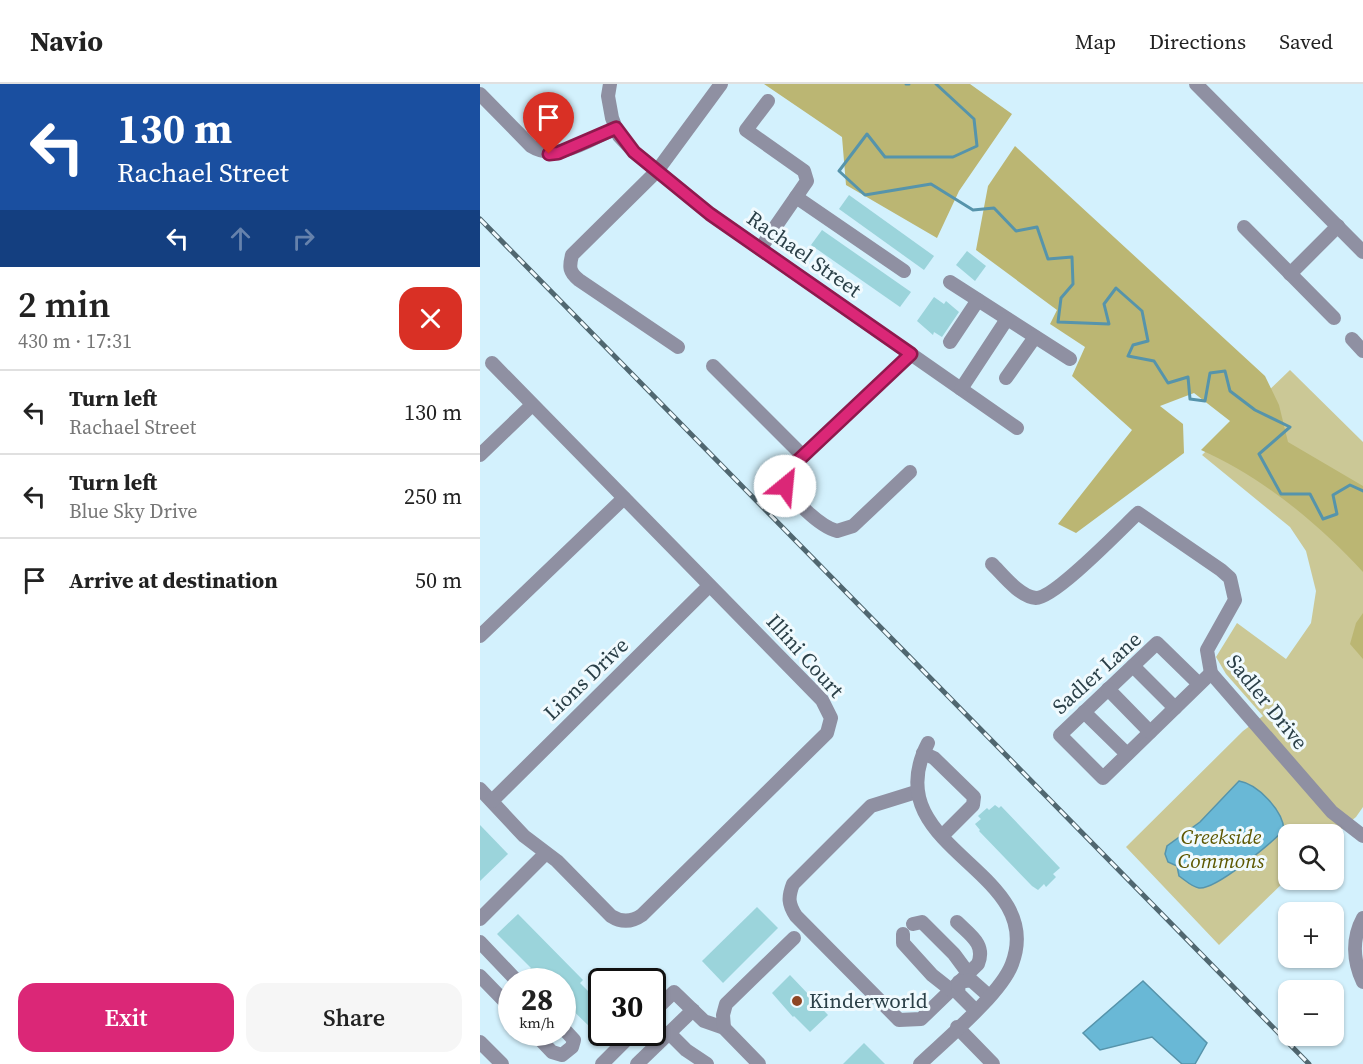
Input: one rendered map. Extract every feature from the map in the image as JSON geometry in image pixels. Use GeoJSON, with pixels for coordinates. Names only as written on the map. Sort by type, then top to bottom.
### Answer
{"type":"FeatureCollection","features":[{"type":"Feature","properties":{"kind":"street","name":"Rachael Street"},"geometry":{"type":"LineString","coordinates":[[610,84],[609,108],[616,128],[626,144],[657,171],[710,214],[759,249],[1017,428]]}},
{"type":"Feature","properties":{"kind":"street"},"geometry":{"type":"LineString","coordinates":[[678,347],[579,280],[571,274],[569,266],[572,255],[657,171],[721,84]]}},
{"type":"Feature","properties":{"kind":"street"},"geometry":{"type":"LineString","coordinates":[[1205,87],[1363,252]]}},
{"type":"Feature","properties":{"kind":"street"},"geometry":{"type":"LineString","coordinates":[[480,94],[531,146],[540,152],[558,153],[616,128]]}},
{"type":"Feature","properties":{"kind":"street"},"geometry":{"type":"LineString","coordinates":[[759,249],[807,181],[804,171],[746,130],[768,101]]}},
{"type":"Feature","properties":{"kind":"street"},"geometry":{"type":"LineString","coordinates":[[796,197],[903,271]]}},
{"type":"Feature","properties":{"kind":"street"},"geometry":{"type":"LineString","coordinates":[[1290,274],[1338,226]]}},
{"type":"Feature","properties":{"kind":"street"},"geometry":{"type":"LineString","coordinates":[[1244,227],[1334,318]]}},
{"type":"Feature","properties":{"kind":"street"},"geometry":{"type":"LineString","coordinates":[[950,282],[1070,359]]}},
{"type":"Feature","properties":{"kind":"street"},"geometry":{"type":"LineString","coordinates":[[950,342],[978,300]]}},
{"type":"Feature","properties":{"kind":"street"},"geometry":{"type":"LineString","coordinates":[[961,389],[1007,319]]}},
{"type":"Feature","properties":{"kind":"street"},"geometry":{"type":"LineString","coordinates":[[1006,378],[1035,336]]}},
{"type":"Feature","properties":{"kind":"street"},"geometry":{"type":"LineString","coordinates":[[1352,339],[1363,351]]}},
{"type":"Feature","properties":{"kind":"street"},"geometry":{"type":"LineString","coordinates":[[910,472],[854,526],[837,531],[821,525],[785,486],[784,479],[787,471],[911,354]]}},
{"type":"Feature","properties":{"kind":"street","name":"Illini Court"},"geometry":{"type":"LineString","coordinates":[[492,363],[828,708],[831,718],[827,733],[636,919],[622,921],[611,916],[557,861],[545,854]]}},
{"type":"Feature","properties":{"kind":"street"},"geometry":{"type":"LineString","coordinates":[[713,366],[803,456]]}},
{"type":"Feature","properties":{"kind":"street"},"geometry":{"type":"LineString","coordinates":[[482,451],[532,405]]}},
{"type":"Feature","properties":{"kind":"street"},"geometry":{"type":"LineString","coordinates":[[480,636],[624,498]]}},
{"type":"Feature","properties":{"kind":"street","name":"Sadler Drive"},"geometry":{"type":"LineString","coordinates":[[992,564],[1028,596],[1043,597],[1059,587],[1138,513],[1230,578],[1234,589],[1232,609],[1210,640],[1206,650],[1211,673],[1332,812],[1363,836]]}},
{"type":"Feature","properties":{"kind":"street","name":"Lions Drive"},"geometry":{"type":"LineString","coordinates":[[492,801],[709,586]]}},
{"type":"Feature","properties":{"kind":"street","name":"Sadler Lane"},"geometry":{"type":"LineString","coordinates":[[1198,683],[1157,643],[1060,735],[1103,778],[1198,683],[1211,673]]}},
{"type":"Feature","properties":{"kind":"street"},"geometry":{"type":"LineString","coordinates":[[1132,666],[1175,708]]}},
{"type":"Feature","properties":{"kind":"street"},"geometry":{"type":"LineString","coordinates":[[1108,689],[1150,732]]}},
{"type":"Feature","properties":{"kind":"street"},"geometry":{"type":"LineString","coordinates":[[1084,712],[1127,754]]}},
{"type":"Feature","properties":{"kind":"street"},"geometry":{"type":"LineString","coordinates":[[920,1064],[1000,985],[1012,965],[1018,941],[1014,918],[1002,897],[942,836],[924,812],[916,792],[917,770],[926,748],[974,797],[973,805],[942,836]]}},
{"type":"Feature","properties":{"kind":"street"},"geometry":{"type":"LineString","coordinates":[[480,789],[545,854],[480,919]]}},
{"type":"Feature","properties":{"kind":"street"},"geometry":{"type":"LineString","coordinates":[[916,792],[871,806],[793,884],[789,896],[790,906],[796,916],[899,1020],[921,1019],[960,982],[981,956],[980,945],[957,922]]}},
{"type":"Feature","properties":{"kind":"street"},"geometry":{"type":"LineString","coordinates":[[1363,918],[1355,944],[1358,969],[1363,982]]}},
{"type":"Feature","properties":{"kind":"street"},"geometry":{"type":"LineString","coordinates":[[975,1010],[958,993],[960,982],[954,954],[922,922],[908,929],[903,943],[932,975],[960,982],[971,980],[988,996]]}},
{"type":"Feature","properties":{"kind":"street"},"geometry":{"type":"LineString","coordinates":[[724,1028],[723,1015],[726,1004],[794,938]]}},
{"type":"Feature","properties":{"kind":"street"},"geometry":{"type":"LineString","coordinates":[[483,952],[502,968]]}},
{"type":"Feature","properties":{"kind":"street"},"geometry":{"type":"LineString","coordinates":[[480,976],[498,995]]}},
{"type":"Feature","properties":{"kind":"street"},"geometry":{"type":"LineString","coordinates":[[666,1000],[674,992],[704,1021],[724,1028],[756,1063]]}},
{"type":"Feature","properties":{"kind":"street"},"geometry":{"type":"LineString","coordinates":[[637,1064],[693,1010]]}},
{"type":"Feature","properties":{"kind":"street"},"geometry":{"type":"LineString","coordinates":[[957,1027],[993,1064]]}},
{"type":"Feature","properties":{"kind":"street"},"geometry":{"type":"LineString","coordinates":[[669,1033],[686,1050],[706,1064]]}},
{"type":"Feature","properties":{"kind":"street"},"geometry":{"type":"LineString","coordinates":[[480,1042],[502,1064]]}},
{"type":"Feature","properties":{"kind":"street"},"geometry":{"type":"LineString","coordinates":[[546,1046],[552,1052],[562,1055],[572,1046]]}},
{"type":"Feature","properties":{"kind":"street"},"geometry":{"type":"LineString","coordinates":[[602,1064],[620,1046]]}},
{"type":"Feature","properties":{"kind":"green space","name":"Creekside Commons"},"geometry":{"type":"Polygon","coordinates":[[[1290,370],[1363,442],[1363,807],[1356,817],[1344,827],[1344,824],[1278,824],[1278,888],[1219,945],[1126,847],[1243,731],[1263,716],[1226,674],[1216,657],[1237,623],[1286,659],[1311,623],[1316,591],[1306,551],[1290,527],[1202,455],[1290,370]]]}},
{"type":"Feature","properties":{"kind":"shaded area"},"geometry":{"type":"Polygon","coordinates":[[[764,84],[970,84],[1012,114],[959,191],[937,238],[846,185],[842,137],[764,84]]]}},
{"type":"Feature","properties":{"kind":"shaded area"},"geometry":{"type":"Polygon","coordinates":[[[1015,146],[1265,376],[1279,405],[1288,442],[1363,486],[1363,572],[1327,536],[1288,503],[1246,474],[1201,450],[1230,421],[1194,393],[1160,406],[1183,424],[1184,453],[1076,533],[1058,524],[1132,430],[1072,376],[1085,347],[1050,324],[1057,310],[976,250],[988,186],[1015,146]]]}},
{"type":"Feature","properties":{"kind":"shaded area"},"geometry":{"type":"Polygon","coordinates":[[[1363,613],[1363,659],[1350,644],[1356,623],[1363,613]]]}},
{"type":"Feature","properties":{"kind":"water"},"geometry":{"type":"Polygon","coordinates":[[[1239,781],[1254,787],[1261,793],[1274,807],[1283,824],[1278,824],[1278,835],[1256,855],[1218,882],[1199,888],[1179,876],[1177,866],[1168,862],[1165,854],[1167,846],[1200,822],[1239,781]]]}},
{"type":"Feature","properties":{"kind":"water"},"geometry":{"type":"Polygon","coordinates":[[[1143,981],[1207,1043],[1195,1064],[1182,1064],[1152,1037],[1100,1050],[1083,1033],[1143,981]]]}},
{"type":"Feature","properties":{"kind":"building"},"geometry":{"type":"Polygon","coordinates":[[[849,195],[934,256],[924,270],[839,209],[849,195]]]}},
{"type":"Feature","properties":{"kind":"building"},"geometry":{"type":"Polygon","coordinates":[[[822,230],[911,292],[900,307],[811,245],[822,230]]]}},
{"type":"Feature","properties":{"kind":"building"},"geometry":{"type":"Polygon","coordinates":[[[967,251],[986,266],[975,281],[956,265],[967,251]]]}},
{"type":"Feature","properties":{"kind":"building"},"geometry":{"type":"Polygon","coordinates":[[[934,297],[944,304],[946,301],[959,312],[942,337],[934,332],[933,335],[917,321],[934,297]]]}},
{"type":"Feature","properties":{"kind":"building"},"geometry":{"type":"Polygon","coordinates":[[[995,805],[999,808],[1001,806],[1060,868],[1053,874],[1056,877],[1046,887],[1044,884],[1038,890],[1032,886],[979,831],[975,824],[981,819],[978,816],[987,808],[989,810],[995,805]]]}},
{"type":"Feature","properties":{"kind":"building"},"geometry":{"type":"Polygon","coordinates":[[[480,825],[508,854],[480,881],[480,825]]]}},
{"type":"Feature","properties":{"kind":"building"},"geometry":{"type":"Polygon","coordinates":[[[757,907],[778,928],[723,983],[702,961],[757,907]]]}},
{"type":"Feature","properties":{"kind":"building"},"geometry":{"type":"Polygon","coordinates":[[[518,914],[571,968],[531,968],[497,934],[518,914]]]}},
{"type":"Feature","properties":{"kind":"building"},"geometry":{"type":"Polygon","coordinates":[[[576,973],[583,980],[580,983],[588,991],[588,1025],[576,1014],[576,973]]]}},
{"type":"Feature","properties":{"kind":"building","name":"Kinderworld"},"geometry":{"type":"Polygon","coordinates":[[[790,975],[828,1015],[810,1032],[772,993],[790,975]]]}},
{"type":"Feature","properties":{"kind":"building"},"geometry":{"type":"Polygon","coordinates":[[[864,1043],[885,1064],[843,1064],[864,1043]]]}},
{"type":"Feature","properties":{"kind":"waterway"},"geometry":{"type":"LineString","coordinates":[[936,84],[974,119],[977,146],[953,157],[885,157],[867,134],[839,171],[865,195],[931,184],[973,210],[994,208],[1016,231],[1037,227],[1048,259],[1072,257],[1073,284],[1061,298],[1058,322],[1109,324],[1104,304],[1116,288],[1142,311],[1148,341],[1133,345],[1128,356],[1154,361],[1168,383],[1188,377],[1190,399],[1205,401],[1210,373],[1225,371],[1230,391],[1255,410],[1290,427],[1259,454],[1281,494],[1310,494],[1323,519],[1337,514],[1333,495],[1350,485],[1363,491]]}},
{"type":"Feature","properties":{"kind":"railway"},"geometry":{"type":"LineString","coordinates":[[480,219],[1309,1064]]}},
{"type":"Feature","properties":{"kind":"place","name":"Kinderworld"},"geometry":{"type":"Point","coordinates":[797,1001]}},
{"type":"Feature","properties":{"kind":"route"},"geometry":{"type":"LineString","coordinates":[[549,154],[558,153],[616,128],[619,136],[634,152],[710,214],[911,354],[787,471],[784,479],[785,486]]}}]}
